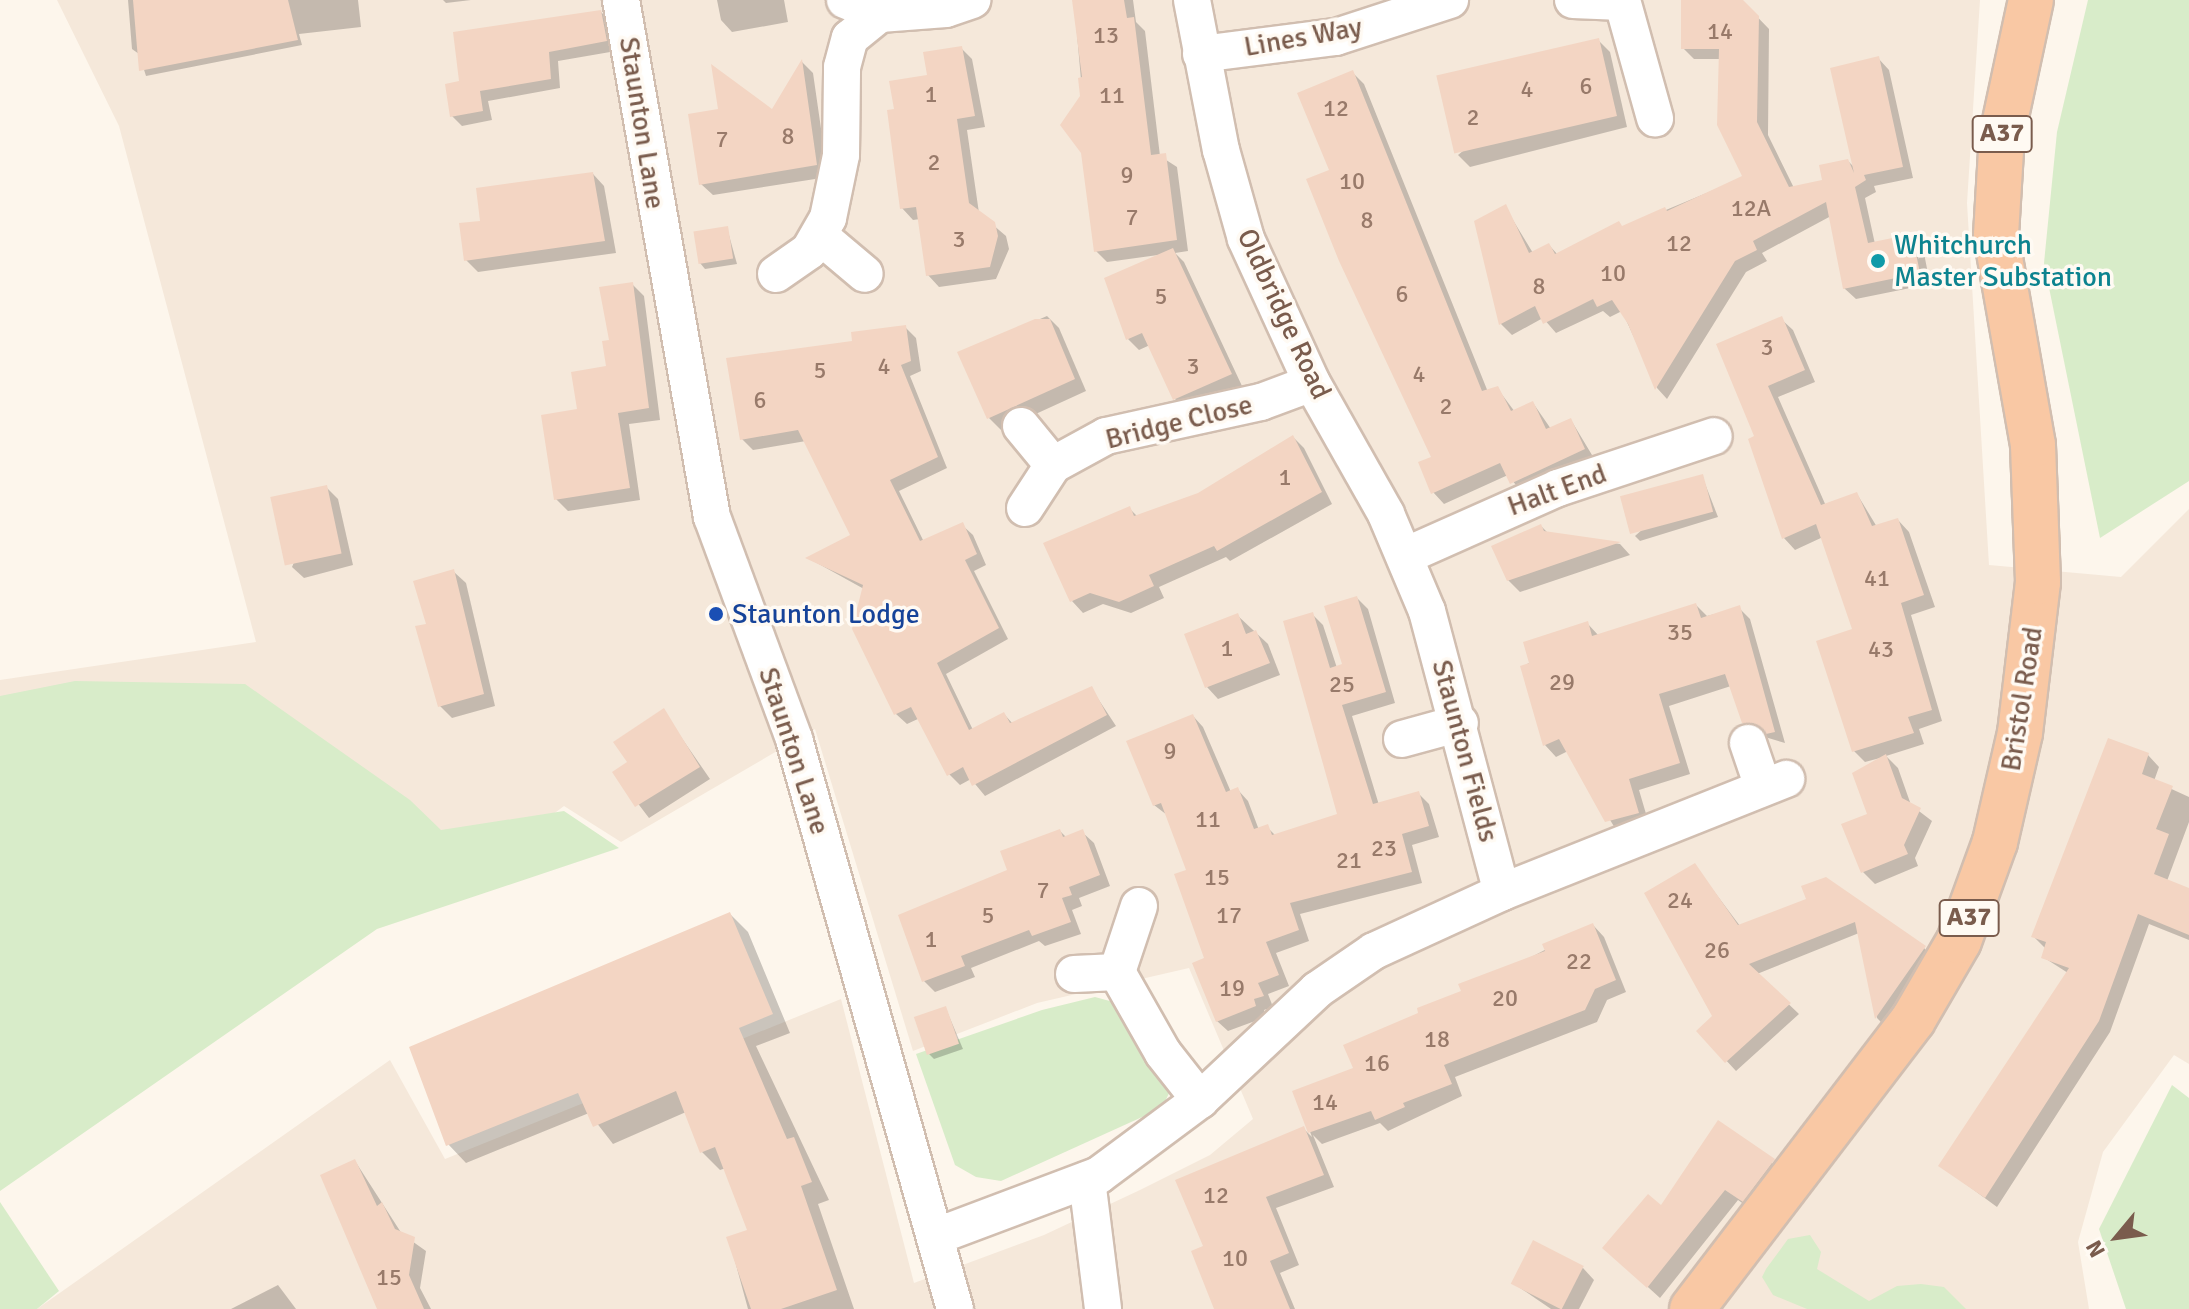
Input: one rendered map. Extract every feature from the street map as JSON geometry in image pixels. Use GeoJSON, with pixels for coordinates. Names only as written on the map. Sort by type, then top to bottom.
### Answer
{"type":"FeatureCollection","features":[{"type":"Feature","properties":{"kind":"highway","name":"Bristol Road"},"geometry":{"type":"LineString","coordinates":[[1692,1309],[1891,1053],[1939,978],[1979,892],[2020,733],[2035,623],[2040,541],[2033,445],[1996,235],[2002,135],[2031,0]]}},
{"type":"Feature","properties":{"kind":"street","name":"Staunton Lane"},"geometry":{"type":"LineString","coordinates":[[621,0],[712,517],[794,739],[937,1236],[955,1309]]}},
{"type":"Feature","properties":{"kind":"street"},"geometry":{"type":"LineString","coordinates":[[845,0],[880,14],[946,9],[972,0]]}},
{"type":"Feature","properties":{"kind":"street","name":"Oldbridge Road"},"geometry":{"type":"LineString","coordinates":[[1192,0],[1201,54],[1246,239],[1312,383],[1405,556],[1427,611]]}},
{"type":"Feature","properties":{"kind":"street","name":"Lines Way"},"geometry":{"type":"LineString","coordinates":[[1201,54],[1336,37],[1450,0]]}},
{"type":"Feature","properties":{"kind":"street"},"geometry":{"type":"LineString","coordinates":[[1573,0],[1622,1],[1655,118]]}},
{"type":"Feature","properties":{"kind":"street"},"geometry":{"type":"LineString","coordinates":[[776,274],[821,237],[841,155],[842,67],[850,38],[880,14]]}},
{"type":"Feature","properties":{"kind":"street"},"geometry":{"type":"LineString","coordinates":[[821,237],[865,274]]}},
{"type":"Feature","properties":{"kind":"street","name":"Bridge Close"},"geometry":{"type":"LineString","coordinates":[[1025,508],[1053,465],[1106,436],[1261,402],[1312,383]]}},
{"type":"Feature","properties":{"kind":"street"},"geometry":{"type":"LineString","coordinates":[[1021,426],[1053,465]]}},
{"type":"Feature","properties":{"kind":"street","name":"Halt End"},"geometry":{"type":"LineString","coordinates":[[1405,556],[1558,488],[1714,436]]}},
{"type":"Feature","properties":{"kind":"street","name":"Staunton Fields"},"geometry":{"type":"LineString","coordinates":[[1427,611],[1460,723],[1502,892]]}},
{"type":"Feature","properties":{"kind":"street"},"geometry":{"type":"LineString","coordinates":[[1402,739],[1460,723]]}},
{"type":"Feature","properties":{"kind":"street"},"geometry":{"type":"LineString","coordinates":[[937,1236],[1087,1180],[1200,1100],[1317,990],[1374,951],[1502,892],[1775,783],[1748,743]]}},
{"type":"Feature","properties":{"kind":"street"},"geometry":{"type":"LineString","coordinates":[[1139,906],[1117,972],[1163,1053],[1200,1100]]}},
{"type":"Feature","properties":{"kind":"street"},"geometry":{"type":"LineString","coordinates":[[1074,974],[1117,972]]}},
{"type":"Feature","properties":{"kind":"street"},"geometry":{"type":"LineString","coordinates":[[1087,1180],[1103,1309]]}},
{"type":"Feature","properties":{"kind":"shaded area"},"geometry":{"type":"Polygon","coordinates":[[[57,0],[1980,0],[1967,203],[1989,565],[2121,577],[2189,509],[2189,1064],[2174,1055],[2103,1152],[2078,1242],[2089,1309],[37,1309],[390,1060],[445,1159],[841,999],[914,1283],[1044,1235],[1140,1190],[1210,1155],[1253,1119],[1189,968],[1037,1003],[913,1051],[815,729],[621,842],[564,806],[512,845],[0,934],[0,680],[256,642],[119,126],[57,0]]]}},
{"type":"Feature","properties":{"kind":"green space"},"geometry":{"type":"Polygon","coordinates":[[[2088,0],[2189,0],[2189,481],[2100,538],[2044,263],[2057,132],[2088,0]]]}},
{"type":"Feature","properties":{"kind":"green space"},"geometry":{"type":"Polygon","coordinates":[[[75,681],[245,684],[410,800],[441,830],[564,811],[619,848],[377,929],[0,1191],[0,696],[75,681]]]}},
{"type":"Feature","properties":{"kind":"green space"},"geometry":{"type":"Polygon","coordinates":[[[1095,997],[1117,1003],[1171,1089],[1162,1108],[1001,1181],[976,1177],[955,1165],[916,1054],[1042,1010],[1095,997]]]}},
{"type":"Feature","properties":{"kind":"green space"},"geometry":{"type":"Polygon","coordinates":[[[2172,1085],[2189,1098],[2189,1309],[2126,1309],[2099,1229],[2172,1085]]]}},
{"type":"Feature","properties":{"kind":"green space"},"geometry":{"type":"Polygon","coordinates":[[[0,1202],[59,1291],[37,1309],[0,1309],[0,1202]]]}},
{"type":"Feature","properties":{"kind":"green space"},"geometry":{"type":"Polygon","coordinates":[[[1810,1235],[1821,1252],[1817,1269],[1869,1301],[1897,1286],[1921,1284],[1944,1287],[1966,1309],[1807,1309],[1773,1295],[1762,1277],[1766,1269],[1788,1239],[1810,1235]]]}},
{"type":"Feature","properties":{"kind":"building"},"geometry":{"type":"Polygon","coordinates":[[[133,0],[288,0],[298,40],[139,71],[133,0]]]}},
{"type":"Feature","properties":{"kind":"building"},"geometry":{"type":"Polygon","coordinates":[[[1072,0],[1124,0],[1127,18],[1134,17],[1151,155],[1166,153],[1177,240],[1094,252],[1081,153],[1060,125],[1080,96],[1078,78],[1082,77],[1072,0]]]}},
{"type":"Feature","properties":{"kind":"building"},"geometry":{"type":"Polygon","coordinates":[[[1681,0],[1743,0],[1759,16],[1757,122],[1789,187],[1822,180],[1819,165],[1848,159],[1854,173],[1830,68],[1879,56],[1903,167],[1864,175],[1866,180],[1855,187],[1868,243],[1912,234],[1920,273],[1843,289],[1826,202],[1753,241],[1757,250],[1735,261],[1655,390],[1628,324],[1612,300],[1597,307],[1593,299],[1543,324],[1535,306],[1499,325],[1474,221],[1506,204],[1529,253],[1549,243],[1555,254],[1619,221],[1622,226],[1665,207],[1667,211],[1742,176],[1717,125],[1719,49],[1681,49],[1681,0]]]}},
{"type":"Feature","properties":{"kind":"building"},"geometry":{"type":"Polygon","coordinates":[[[601,10],[607,41],[549,52],[551,79],[480,91],[483,111],[450,117],[445,84],[459,81],[453,32],[601,10]]]}},
{"type":"Feature","properties":{"kind":"building"},"geometry":{"type":"Polygon","coordinates":[[[1599,38],[1617,116],[1454,154],[1436,76],[1599,38]]]}},
{"type":"Feature","properties":{"kind":"building"},"geometry":{"type":"Polygon","coordinates":[[[962,46],[975,116],[957,119],[969,203],[995,222],[998,236],[990,267],[926,276],[916,207],[900,209],[887,110],[894,109],[889,81],[927,75],[923,52],[962,46]]]}},
{"type":"Feature","properties":{"kind":"building"},"geometry":{"type":"Polygon","coordinates":[[[802,59],[817,165],[699,185],[688,114],[718,109],[711,64],[772,109],[802,59]]]}},
{"type":"Feature","properties":{"kind":"building"},"geometry":{"type":"Polygon","coordinates":[[[1353,70],[1482,391],[1498,386],[1511,411],[1533,401],[1546,429],[1571,418],[1585,449],[1510,484],[1500,463],[1431,494],[1418,462],[1431,457],[1339,261],[1306,179],[1329,170],[1297,93],[1353,70]]]}},
{"type":"Feature","properties":{"kind":"building"},"geometry":{"type":"Polygon","coordinates":[[[593,172],[605,241],[464,261],[459,223],[480,221],[476,188],[593,172]]]}},
{"type":"Feature","properties":{"kind":"building"},"geometry":{"type":"Polygon","coordinates":[[[728,226],[733,259],[699,264],[693,231],[728,226]]]}},
{"type":"Feature","properties":{"kind":"building"},"geometry":{"type":"Polygon","coordinates":[[[1173,248],[1232,374],[1173,400],[1142,333],[1126,340],[1104,278],[1173,248]]]}},
{"type":"Feature","properties":{"kind":"building"},"geometry":{"type":"Polygon","coordinates":[[[633,282],[649,408],[618,413],[630,488],[554,500],[541,415],[577,409],[571,372],[606,366],[602,341],[609,340],[599,287],[633,282]]]}},
{"type":"Feature","properties":{"kind":"building"},"geometry":{"type":"Polygon","coordinates":[[[1782,316],[1805,370],[1768,386],[1821,505],[1857,492],[1872,526],[1898,518],[1924,595],[1901,603],[1932,710],[1908,717],[1914,733],[1852,752],[1816,641],[1852,629],[1816,524],[1782,539],[1748,439],[1754,436],[1716,344],[1782,316]]]}},
{"type":"Feature","properties":{"kind":"building"},"geometry":{"type":"Polygon","coordinates":[[[1035,319],[1050,319],[1075,379],[987,419],[957,352],[1035,319]]]}},
{"type":"Feature","properties":{"kind":"building"},"geometry":{"type":"Polygon","coordinates":[[[906,325],[911,361],[901,365],[938,457],[890,480],[920,541],[963,522],[977,554],[965,560],[999,628],[937,663],[969,730],[1004,712],[1010,723],[1092,686],[1107,715],[972,786],[963,767],[947,776],[911,707],[894,715],[852,629],[863,585],[805,558],[850,535],[798,430],[740,440],[726,358],[852,341],[851,332],[906,325]]]}},
{"type":"Feature","properties":{"kind":"building"},"geometry":{"type":"Polygon","coordinates":[[[1293,435],[1322,492],[1217,551],[1214,546],[1149,575],[1154,586],[1119,602],[1090,593],[1070,602],[1043,543],[1130,506],[1134,516],[1198,493],[1293,435]]]}},
{"type":"Feature","properties":{"kind":"building"},"geometry":{"type":"Polygon","coordinates":[[[1703,474],[1713,512],[1630,534],[1620,496],[1703,474]]]}},
{"type":"Feature","properties":{"kind":"building"},"geometry":{"type":"Polygon","coordinates":[[[327,485],[342,553],[285,566],[270,497],[327,485]]]}},
{"type":"Feature","properties":{"kind":"building"},"geometry":{"type":"Polygon","coordinates":[[[1541,524],[1544,531],[1621,542],[1507,581],[1491,546],[1541,524]]]}},
{"type":"Feature","properties":{"kind":"building"},"geometry":{"type":"Polygon","coordinates":[[[454,569],[484,694],[438,707],[415,626],[426,624],[413,581],[454,569]]]}},
{"type":"Feature","properties":{"kind":"building"},"geometry":{"type":"Polygon","coordinates":[[[1357,596],[1386,692],[1342,705],[1373,804],[1419,791],[1429,826],[1402,834],[1412,872],[1290,903],[1299,930],[1266,942],[1279,975],[1258,983],[1264,996],[1254,999],[1256,1006],[1216,1022],[1192,963],[1204,958],[1174,874],[1186,870],[1161,803],[1153,806],[1126,741],[1193,714],[1226,792],[1238,787],[1254,829],[1268,824],[1272,835],[1337,814],[1283,621],[1313,612],[1330,668],[1342,664],[1324,606],[1357,596]]]}},
{"type":"Feature","properties":{"kind":"building"},"geometry":{"type":"Polygon","coordinates":[[[1696,603],[1701,618],[1740,605],[1775,732],[1766,734],[1753,723],[1742,723],[1725,674],[1659,694],[1680,763],[1629,779],[1639,813],[1605,822],[1559,739],[1543,746],[1520,666],[1529,663],[1523,642],[1588,621],[1592,636],[1696,603]]]}},
{"type":"Feature","properties":{"kind":"building"},"geometry":{"type":"Polygon","coordinates":[[[1238,613],[1246,634],[1256,630],[1270,663],[1205,688],[1184,634],[1238,613]]]}},
{"type":"Feature","properties":{"kind":"building"},"geometry":{"type":"Polygon","coordinates":[[[664,708],[700,767],[635,807],[612,772],[627,762],[613,742],[664,708]]]}},
{"type":"Feature","properties":{"kind":"building"},"geometry":{"type":"Polygon","coordinates":[[[2108,738],[2149,753],[2142,774],[2173,786],[2156,829],[2169,834],[2154,874],[2189,888],[2189,935],[2138,914],[2099,1021],[1985,1198],[1938,1166],[2069,968],[2041,958],[2046,942],[2031,937],[2108,738]]]}},
{"type":"Feature","properties":{"kind":"building"},"geometry":{"type":"Polygon","coordinates":[[[1886,754],[1902,798],[1921,808],[1904,845],[1908,854],[1861,873],[1841,824],[1867,814],[1852,773],[1886,754]]]}},
{"type":"Feature","properties":{"kind":"building"},"geometry":{"type":"Polygon","coordinates":[[[1060,829],[1063,837],[1083,829],[1100,875],[1069,887],[1072,895],[1062,898],[1071,922],[1032,936],[1029,930],[961,956],[965,966],[922,982],[898,915],[1007,870],[1000,851],[1060,829]]]}},
{"type":"Feature","properties":{"kind":"building"},"geometry":{"type":"Polygon","coordinates":[[[1695,863],[1738,925],[1806,899],[1801,886],[1826,877],[1926,946],[1875,1019],[1855,922],[1749,964],[1791,1003],[1725,1063],[1696,1031],[1712,1016],[1644,893],[1695,863]]]}},
{"type":"Feature","properties":{"kind":"building"},"geometry":{"type":"Polygon","coordinates":[[[730,912],[773,1014],[739,1028],[787,1139],[794,1137],[812,1182],[801,1186],[837,1290],[781,1309],[751,1309],[726,1237],[747,1230],[715,1147],[700,1153],[676,1091],[593,1127],[578,1093],[446,1146],[409,1047],[730,912]]]}},
{"type":"Feature","properties":{"kind":"building"},"geometry":{"type":"Polygon","coordinates":[[[1593,923],[1616,980],[1595,989],[1585,1010],[1444,1065],[1452,1084],[1403,1103],[1405,1107],[1375,1120],[1371,1111],[1308,1133],[1292,1091],[1353,1068],[1343,1045],[1418,1013],[1417,1008],[1461,991],[1458,984],[1545,951],[1542,944],[1593,923]]]}},
{"type":"Feature","properties":{"kind":"building"},"geometry":{"type":"Polygon","coordinates":[[[946,1006],[959,1044],[927,1055],[914,1017],[946,1006]]]}},
{"type":"Feature","properties":{"kind":"building"},"geometry":{"type":"Polygon","coordinates":[[[1718,1120],[1775,1159],[1743,1202],[1725,1190],[1647,1288],[1602,1248],[1648,1194],[1661,1205],[1718,1120]]]}},
{"type":"Feature","properties":{"kind":"building"},"geometry":{"type":"Polygon","coordinates":[[[1304,1126],[1324,1175],[1266,1197],[1289,1253],[1270,1261],[1290,1309],[1214,1309],[1191,1251],[1203,1246],[1175,1180],[1304,1126]]]}},
{"type":"Feature","properties":{"kind":"building"},"geometry":{"type":"Polygon","coordinates":[[[355,1159],[377,1206],[382,1202],[395,1229],[415,1237],[409,1275],[424,1309],[377,1309],[320,1175],[355,1159]]]}},
{"type":"Feature","properties":{"kind":"building"},"geometry":{"type":"Polygon","coordinates":[[[1533,1240],[1584,1266],[1562,1309],[1511,1284],[1533,1240]]]}},
{"type":"Feature","properties":{"kind":"place","name":"Whitchurch Master Substation"},"geometry":{"type":"Point","coordinates":[1878,261]}},
{"type":"Feature","properties":{"kind":"place","name":"Staunton Lodge"},"geometry":{"type":"Point","coordinates":[716,614]}}]}
